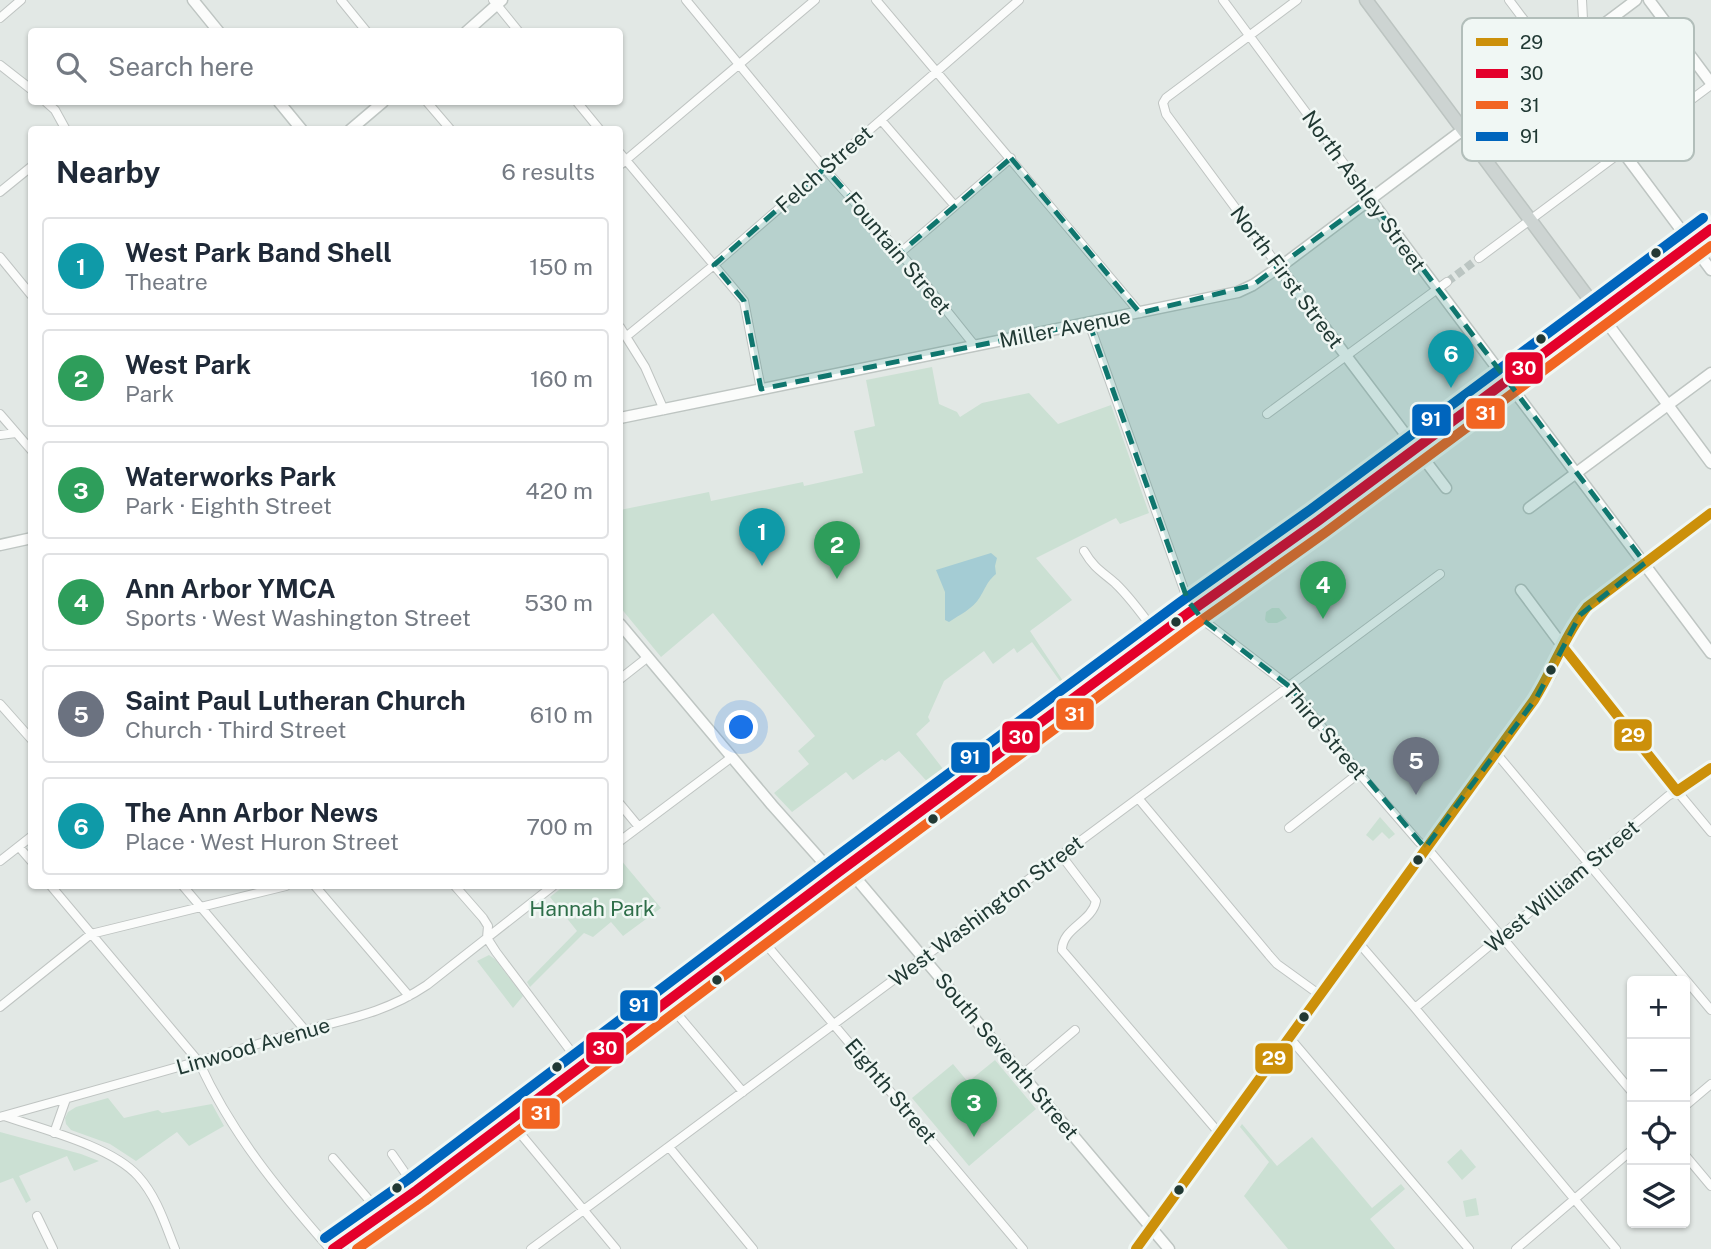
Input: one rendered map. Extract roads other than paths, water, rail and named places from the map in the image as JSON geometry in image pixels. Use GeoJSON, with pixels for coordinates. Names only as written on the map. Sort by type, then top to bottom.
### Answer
{"type":"FeatureCollection","features":[{"type":"Feature","properties":{"kind":"main road"},"geometry":{"type":"LineString","coordinates":[[1366,0],[1462,129]]}},
{"type":"Feature","properties":{"kind":"main road"},"geometry":{"type":"LineString","coordinates":[[1486,161],[1599,312]]}},
{"type":"Feature","properties":{"kind":"main road"},"geometry":{"type":"LineString","coordinates":[[331,1249],[417,1190],[1158,635],[1416,449],[1711,229]]}},
{"type":"Feature","properties":{"kind":"street"},"geometry":{"type":"LineString","coordinates":[[0,18],[21,0]]}},
{"type":"Feature","properties":{"kind":"street"},"geometry":{"type":"LineString","coordinates":[[193,0],[216,28]]}},
{"type":"Feature","properties":{"kind":"street"},"geometry":{"type":"LineString","coordinates":[[341,0],[364,28]]}},
{"type":"Feature","properties":{"kind":"street","name":"Fountain Street"},"geometry":{"type":"LineString","coordinates":[[686,0],[975,346]]}},
{"type":"Feature","properties":{"kind":"street"},"geometry":{"type":"LineString","coordinates":[[623,157],[815,0]]}},
{"type":"Feature","properties":{"kind":"street"},"geometry":{"type":"LineString","coordinates":[[876,0],[1140,313]]}},
{"type":"Feature","properties":{"kind":"street","name":"Felch Street"},"geometry":{"type":"LineString","coordinates":[[627,336],[1019,0]]}},
{"type":"Feature","properties":{"kind":"street","name":"North Ashley Street"},"geometry":{"type":"LineString","coordinates":[[1223,0],[1437,290],[1711,653]]}},
{"type":"Feature","properties":{"kind":"street"},"geometry":{"type":"LineString","coordinates":[[1249,35],[1297,0]]}},
{"type":"Feature","properties":{"kind":"street"},"geometry":{"type":"LineString","coordinates":[[1509,0],[1523,18]]}},
{"type":"Feature","properties":{"kind":"street"},"geometry":{"type":"LineString","coordinates":[[1581,0],[1582,18]]}},
{"type":"Feature","properties":{"kind":"street","name":"Miller Avenue"},"geometry":{"type":"LineString","coordinates":[[1612,18],[1636,0]]}},
{"type":"Feature","properties":{"kind":"street"},"geometry":{"type":"LineString","coordinates":[[1649,0],[1662,18]]}},
{"type":"Feature","properties":{"kind":"street"},"geometry":{"type":"LineString","coordinates":[[470,28],[497,2],[516,28]]}},
{"type":"Feature","properties":{"kind":"street","name":"North First Street"},"geometry":{"type":"LineString","coordinates":[[1249,35],[1163,102],[1166,114],[1446,488]]}},
{"type":"Feature","properties":{"kind":"street"},"geometry":{"type":"LineString","coordinates":[[1694,61],[1711,84],[1694,97]]}},
{"type":"Feature","properties":{"kind":"street"},"geometry":{"type":"LineString","coordinates":[[0,65],[28,87]]}},
{"type":"Feature","properties":{"kind":"street"},"geometry":{"type":"LineString","coordinates":[[53,105],[64,126]]}},
{"type":"Feature","properties":{"kind":"street"},"geometry":{"type":"LineString","coordinates":[[281,105],[299,126]]}},
{"type":"Feature","properties":{"kind":"street"},"geometry":{"type":"LineString","coordinates":[[355,126],[379,105]]}},
{"type":"Feature","properties":{"kind":"street"},"geometry":{"type":"LineString","coordinates":[[430,105],[448,126]]}},
{"type":"Feature","properties":{"kind":"street"},"geometry":{"type":"LineString","coordinates":[[579,105],[597,126]]}},
{"type":"Feature","properties":{"kind":"street"},"geometry":{"type":"LineString","coordinates":[[881,120],[955,206]]}},
{"type":"Feature","properties":{"kind":"street","name":"Miller Avenue"},"geometry":{"type":"LineString","coordinates":[[623,417],[1238,292],[1279,267],[1462,129]]}},
{"type":"Feature","properties":{"kind":"street"},"geometry":{"type":"LineString","coordinates":[[900,253],[1011,158]]}},
{"type":"Feature","properties":{"kind":"street"},"geometry":{"type":"LineString","coordinates":[[623,161],[744,301],[761,389]]}},
{"type":"Feature","properties":{"kind":"street"},"geometry":{"type":"LineString","coordinates":[[1479,258],[1609,161]]}},
{"type":"Feature","properties":{"kind":"street"},"geometry":{"type":"LineString","coordinates":[[1629,161],[1711,270]]}},
{"type":"Feature","properties":{"kind":"street"},"geometry":{"type":"LineString","coordinates":[[0,192],[28,169]]}},
{"type":"Feature","properties":{"kind":"street"},"geometry":{"type":"LineString","coordinates":[[0,257],[28,291]]}},
{"type":"Feature","properties":{"kind":"street"},"geometry":{"type":"LineString","coordinates":[[1267,414],[1447,282]]}},
{"type":"Feature","properties":{"kind":"street"},"geometry":{"type":"LineString","coordinates":[[1599,312],[1711,463]]}},
{"type":"Feature","properties":{"kind":"street"},"geometry":{"type":"LineString","coordinates":[[1089,323],[1188,601],[1194,610]]}},
{"type":"Feature","properties":{"kind":"street"},"geometry":{"type":"LineString","coordinates":[[623,331],[645,367],[664,410]]}},
{"type":"Feature","properties":{"kind":"street"},"geometry":{"type":"LineString","coordinates":[[1529,508],[1711,373]]}},
{"type":"Feature","properties":{"kind":"street"},"geometry":{"type":"LineString","coordinates":[[0,414],[28,446]]}},
{"type":"Feature","properties":{"kind":"street"},"geometry":{"type":"LineString","coordinates":[[0,435],[16,433]]}},
{"type":"Feature","properties":{"kind":"street"},"geometry":{"type":"LineString","coordinates":[[1136,1249],[1537,696],[1575,622],[1587,607],[1711,513]]}},
{"type":"Feature","properties":{"kind":"street"},"geometry":{"type":"LineString","coordinates":[[0,545],[28,539]]}},
{"type":"Feature","properties":{"kind":"street"},"geometry":{"type":"LineString","coordinates":[[1084,551],[1101,574],[1114,582],[1158,635]]}},
{"type":"Feature","properties":{"kind":"street","name":"West Washington Street"},"geometry":{"type":"LineString","coordinates":[[531,1249],[1440,574]]}},
{"type":"Feature","properties":{"kind":"street"},"geometry":{"type":"LineString","coordinates":[[1521,590],[1563,647],[1711,832]]}},
{"type":"Feature","properties":{"kind":"street","name":"Third Street"},"geometry":{"type":"LineString","coordinates":[[1194,610],[1203,620],[1289,686],[1627,1086]]}},
{"type":"Feature","properties":{"kind":"street","name":"South Seventh Street"},"geometry":{"type":"LineString","coordinates":[[623,628],[830,869],[855,877],[1169,1249]]}},
{"type":"Feature","properties":{"kind":"street"},"geometry":{"type":"LineString","coordinates":[[623,677],[648,657]]}},
{"type":"Feature","properties":{"kind":"street"},"geometry":{"type":"LineString","coordinates":[[0,704],[28,736]]}},
{"type":"Feature","properties":{"kind":"street"},"geometry":{"type":"LineString","coordinates":[[1496,753],[1711,1010]]}},
{"type":"Feature","properties":{"kind":"street"},"geometry":{"type":"LineString","coordinates":[[623,839],[732,757]]}},
{"type":"Feature","properties":{"kind":"street","name":"West William Street"},"geometry":{"type":"LineString","coordinates":[[1415,1008],[1668,796],[1711,768]]}},
{"type":"Feature","properties":{"kind":"street"},"geometry":{"type":"LineString","coordinates":[[1289,828],[1359,772]]}},
{"type":"Feature","properties":{"kind":"street"},"geometry":{"type":"LineString","coordinates":[[1138,798],[1269,955],[1320,995]]}},
{"type":"Feature","properties":{"kind":"street"},"geometry":{"type":"LineString","coordinates":[[623,808],[639,827]]}},
{"type":"Feature","properties":{"kind":"street"},"geometry":{"type":"LineString","coordinates":[[0,862],[28,839]]}},
{"type":"Feature","properties":{"kind":"street"},"geometry":{"type":"LineString","coordinates":[[19,847],[28,857]]}},
{"type":"Feature","properties":{"kind":"street"},"geometry":{"type":"LineString","coordinates":[[1061,855],[1096,901],[1091,912],[1065,938],[1062,950],[1219,1133]]}},
{"type":"Feature","properties":{"kind":"street"},"geometry":{"type":"LineString","coordinates":[[53,889],[198,1062],[247,1149],[331,1249]]}},
{"type":"Feature","properties":{"kind":"street"},"geometry":{"type":"LineString","coordinates":[[186,889],[305,1030]]}},
{"type":"Feature","properties":{"kind":"street"},"geometry":{"type":"LineString","coordinates":[[0,1007],[90,934],[273,889]]}},
{"type":"Feature","properties":{"kind":"street"},"geometry":{"type":"LineString","coordinates":[[319,889],[409,996]]}},
{"type":"Feature","properties":{"kind":"street"},"geometry":{"type":"LineString","coordinates":[[458,889],[488,926],[487,938],[582,1066]]}},
{"type":"Feature","properties":{"kind":"street","name":"Linwood Avenue"},"geometry":{"type":"LineString","coordinates":[[2,1117],[305,1030],[370,1014],[409,996],[549,889]]}},
{"type":"Feature","properties":{"kind":"street","name":"Eighth Street"},"geometry":{"type":"LineString","coordinates":[[760,933],[765,943],[1023,1249]]}},
{"type":"Feature","properties":{"kind":"street"},"geometry":{"type":"LineString","coordinates":[[1358,942],[1616,1249]]}},
{"type":"Feature","properties":{"kind":"street"},"geometry":{"type":"LineString","coordinates":[[667,1002],[743,1092]]}},
{"type":"Feature","properties":{"kind":"street"},"geometry":{"type":"LineString","coordinates":[[1022,1075],[1075,1030]]}},
{"type":"Feature","properties":{"kind":"street"},"geometry":{"type":"LineString","coordinates":[[1289,1037],[1469,1249]]}},
{"type":"Feature","properties":{"kind":"street"},"geometry":{"type":"LineString","coordinates":[[1690,1102],[1711,1084]]}},
{"type":"Feature","properties":{"kind":"street"},"geometry":{"type":"LineString","coordinates":[[54,1133],[66,1099]]}},
{"type":"Feature","properties":{"kind":"street"},"geometry":{"type":"LineString","coordinates":[[2,1117],[83,1143],[122,1163],[136,1174],[158,1206],[176,1249]]}},
{"type":"Feature","properties":{"kind":"street"},"geometry":{"type":"LineString","coordinates":[[509,1120],[616,1249]]}},
{"type":"Feature","properties":{"kind":"street"},"geometry":{"type":"LineString","coordinates":[[669,1147],[753,1249]]}},
{"type":"Feature","properties":{"kind":"street"},"geometry":{"type":"LineString","coordinates":[[392,1154],[417,1190]]}},
{"type":"Feature","properties":{"kind":"street"},"geometry":{"type":"LineString","coordinates":[[1516,1249],[1627,1154]]}},
{"type":"Feature","properties":{"kind":"street"},"geometry":{"type":"LineString","coordinates":[[333,1158],[375,1207],[379,1217]]}},
{"type":"Feature","properties":{"kind":"street"},"geometry":{"type":"LineString","coordinates":[[1690,1161],[1711,1186]]}},
{"type":"Feature","properties":{"kind":"street"},"geometry":{"type":"LineString","coordinates":[[37,1216],[52,1249]]}},
{"type":"Feature","properties":{"kind":"water"},"geometry":{"type":"Polygon","coordinates":[[[991,553],[997,558],[996,574],[974,605],[949,622],[945,620],[945,592],[936,570],[991,553]]]}},
{"type":"Feature","properties":{"kind":"tunnel"},"geometry":{"type":"LineString","coordinates":[[1447,282],[1479,258]]}},
{"type":"Feature","properties":{"kind":"place","name":"The Ann Arbor News"},"geometry":{"type":"Point","coordinates":[1451,388]}},
{"type":"Feature","properties":{"kind":"place","name":"West Park Band Shell"},"geometry":{"type":"Point","coordinates":[762,566]}},
{"type":"Feature","properties":{"kind":"place","name":"West Park"},"geometry":{"type":"Point","coordinates":[837,579]}},
{"type":"Feature","properties":{"kind":"place","name":"Ann Arbor YMCA"},"geometry":{"type":"Point","coordinates":[1323,619]}},
{"type":"Feature","properties":{"kind":"place","name":"Saint Paul Lutheran Church"},"geometry":{"type":"Point","coordinates":[1416,795]}},
{"type":"Feature","properties":{"kind":"place","name":"Waterworks Park"},"geometry":{"type":"Point","coordinates":[974,1137]}},
{"type":"Feature","properties":{"kind":"park label","name":"Hannah Park"},"geometry":{"type":"Point","coordinates":[592,908]}}]}
